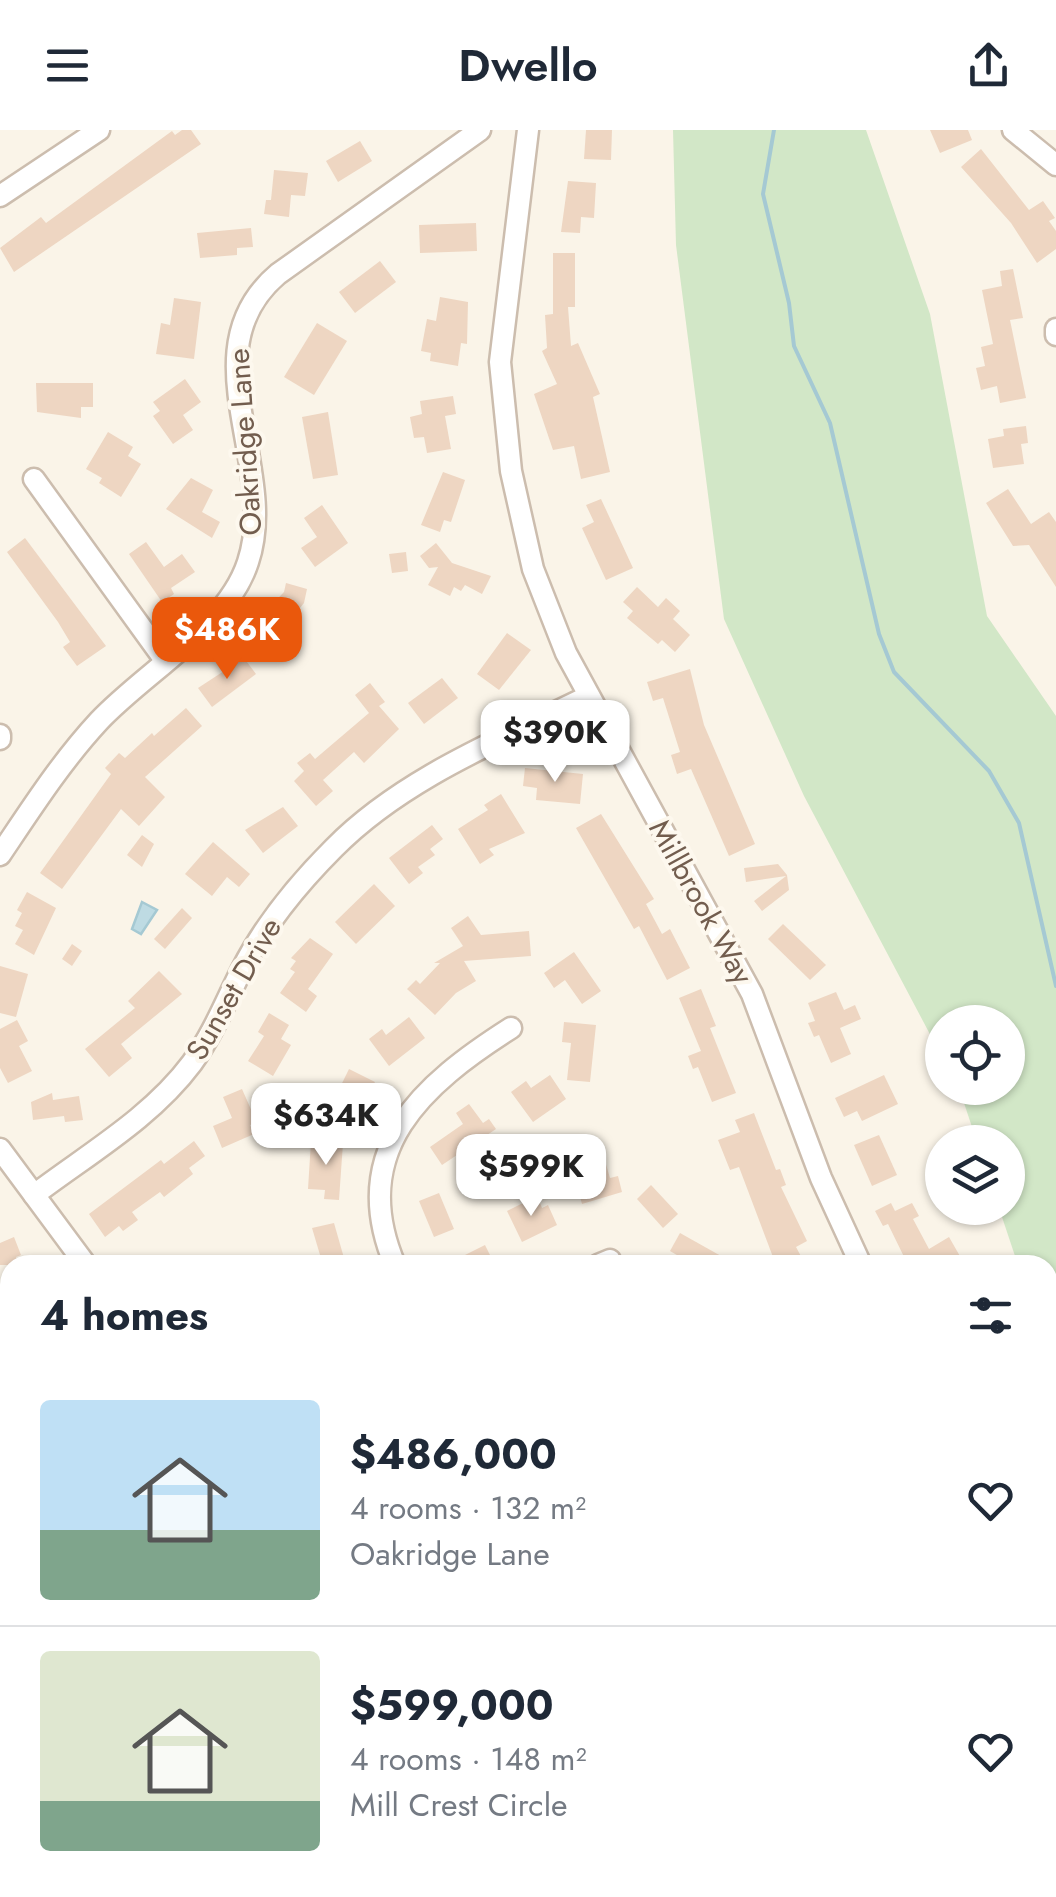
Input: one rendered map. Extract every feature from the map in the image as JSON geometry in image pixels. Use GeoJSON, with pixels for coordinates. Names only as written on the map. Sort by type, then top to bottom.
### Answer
{"type":"FeatureCollection","features":[{"type":"Feature","properties":{"kind":"street"},"geometry":{"type":"LineString","coordinates":[[0,196],[71,138],[99,130]]}},
{"type":"Feature","properties":{"kind":"street","name":"Oakridge Lane"},"geometry":{"type":"LineString","coordinates":[[4,842],[81,742],[164,659],[221,612],[248,562],[254,500],[236,349],[253,300],[278,274],[480,130]]}},
{"type":"Feature","properties":{"kind":"street","name":"Millbrook Way"},"geometry":{"type":"LineString","coordinates":[[528,130],[500,346],[502,393],[524,539],[554,626],[589,696],[752,994],[821,1178],[856,1255]]}},
{"type":"Feature","properties":{"kind":"street"},"geometry":{"type":"LineString","coordinates":[[1013,130],[1056,165]]}},
{"type":"Feature","properties":{"kind":"street"},"geometry":{"type":"LineString","coordinates":[[34,479],[164,659]]}},
{"type":"Feature","properties":{"kind":"street","name":"Sunset Drive"},"geometry":{"type":"LineString","coordinates":[[34,1194],[144,1113],[177,1081],[208,1039],[243,966],[282,906],[357,826],[443,770],[589,696]]}},
{"type":"Feature","properties":{"kind":"street"},"geometry":{"type":"LineString","coordinates":[[392,1255],[384,1232],[381,1189],[390,1144],[400,1123],[441,1076],[511,1028]]}},
{"type":"Feature","properties":{"kind":"street"},"geometry":{"type":"LineString","coordinates":[[0,1148],[79,1255]]}},
{"type":"Feature","properties":{"kind":"green space"},"geometry":{"type":"Polygon","coordinates":[[[673,130],[866,130],[930,314],[987,616],[1056,716],[1056,1255],[1015,1255],[1005,1225],[1025,1225],[1025,1125],[971,1125],[965,1105],[1025,1105],[1025,1005],[925,1005],[925,1025],[804,796],[724,619],[676,245],[673,130]]]}},
{"type":"Feature","properties":{"kind":"water"},"geometry":{"type":"Polygon","coordinates":[[[142,902],[157,910],[141,934],[132,929],[142,902]]]}},
{"type":"Feature","properties":{"kind":"building"},"geometry":{"type":"Polygon","coordinates":[[[191,130],[201,144],[14,272],[0,248],[41,217],[46,223],[172,131],[175,135],[191,130]]]}},
{"type":"Feature","properties":{"kind":"building"},"geometry":{"type":"Polygon","coordinates":[[[586,130],[612,130],[611,160],[584,159],[586,130]]]}},
{"type":"Feature","properties":{"kind":"building"},"geometry":{"type":"Polygon","coordinates":[[[930,130],[968,130],[972,140],[940,153],[930,130]]]}},
{"type":"Feature","properties":{"kind":"building"},"geometry":{"type":"Polygon","coordinates":[[[360,141],[372,161],[338,182],[326,161],[360,141]]]}},
{"type":"Feature","properties":{"kind":"building"},"geometry":{"type":"Polygon","coordinates":[[[981,149],[1029,210],[1043,201],[1055,218],[1049,221],[1056,231],[1056,249],[1037,263],[1011,223],[961,167],[981,149]]]}},
{"type":"Feature","properties":{"kind":"building"},"geometry":{"type":"Polygon","coordinates":[[[274,170],[308,173],[305,196],[291,195],[289,217],[264,214],[266,200],[271,200],[274,170]]]}},
{"type":"Feature","properties":{"kind":"building"},"geometry":{"type":"Polygon","coordinates":[[[568,181],[596,183],[594,218],[581,217],[580,233],[561,232],[568,181]]]}},
{"type":"Feature","properties":{"kind":"building"},"geometry":{"type":"Polygon","coordinates":[[[476,223],[477,251],[420,253],[419,225],[476,223]]]}},
{"type":"Feature","properties":{"kind":"building"},"geometry":{"type":"Polygon","coordinates":[[[251,228],[253,247],[237,248],[237,255],[200,258],[197,233],[251,228]]]}},
{"type":"Feature","properties":{"kind":"building"},"geometry":{"type":"Polygon","coordinates":[[[553,253],[575,253],[575,307],[568,307],[571,346],[578,343],[600,394],[593,397],[610,472],[581,479],[574,446],[553,450],[534,394],[557,384],[542,351],[547,348],[545,315],[553,314],[553,253]]]}},
{"type":"Feature","properties":{"kind":"building"},"geometry":{"type":"Polygon","coordinates":[[[380,261],[396,282],[355,313],[339,292],[380,261]]]}},
{"type":"Feature","properties":{"kind":"building"},"geometry":{"type":"Polygon","coordinates":[[[1013,269],[1023,318],[1010,320],[1026,398],[1000,403],[997,386],[981,390],[976,368],[985,366],[981,347],[993,344],[982,290],[1002,286],[1000,271],[1013,269]]]}},
{"type":"Feature","properties":{"kind":"building"},"geometry":{"type":"Polygon","coordinates":[[[440,297],[468,302],[467,344],[461,343],[458,366],[430,361],[431,353],[421,351],[427,319],[436,321],[440,297]]]}},
{"type":"Feature","properties":{"kind":"building"},"geometry":{"type":"Polygon","coordinates":[[[174,298],[201,302],[194,359],[156,354],[161,323],[170,325],[174,298]]]}},
{"type":"Feature","properties":{"kind":"building"},"geometry":{"type":"Polygon","coordinates":[[[317,323],[347,341],[314,395],[284,377],[317,323]]]}},
{"type":"Feature","properties":{"kind":"building"},"geometry":{"type":"Polygon","coordinates":[[[185,379],[201,402],[183,415],[193,430],[173,444],[153,416],[160,411],[153,402],[185,379]]]}},
{"type":"Feature","properties":{"kind":"building"},"geometry":{"type":"Polygon","coordinates":[[[36,383],[93,383],[93,407],[81,407],[81,418],[37,412],[36,383]]]}},
{"type":"Feature","properties":{"kind":"building"},"geometry":{"type":"Polygon","coordinates":[[[453,396],[456,414],[445,416],[451,449],[427,453],[424,437],[414,438],[410,417],[422,414],[420,401],[453,396]]]}},
{"type":"Feature","properties":{"kind":"building"},"geometry":{"type":"Polygon","coordinates":[[[328,412],[338,475],[313,479],[302,417],[328,412]]]}},
{"type":"Feature","properties":{"kind":"building"},"geometry":{"type":"Polygon","coordinates":[[[1026,426],[1028,443],[1021,444],[1024,464],[993,468],[988,439],[1004,436],[1003,429],[1026,426]]]}},
{"type":"Feature","properties":{"kind":"building"},"geometry":{"type":"Polygon","coordinates":[[[108,432],[133,447],[128,456],[141,464],[121,497],[86,469],[108,432]]]}},
{"type":"Feature","properties":{"kind":"building"},"geometry":{"type":"Polygon","coordinates":[[[443,472],[465,480],[451,522],[444,520],[440,532],[421,525],[443,472]]]}},
{"type":"Feature","properties":{"kind":"building"},"geometry":{"type":"Polygon","coordinates":[[[191,478],[213,490],[202,512],[220,522],[212,538],[166,509],[191,478]]]}},
{"type":"Feature","properties":{"kind":"building"},"geometry":{"type":"Polygon","coordinates":[[[1008,489],[1031,524],[1049,512],[1056,522],[1056,587],[1029,545],[1013,546],[986,503],[1008,489]]]}},
{"type":"Feature","properties":{"kind":"building"},"geometry":{"type":"Polygon","coordinates":[[[601,499],[633,568],[606,580],[582,528],[594,522],[586,505],[601,499]]]}},
{"type":"Feature","properties":{"kind":"building"},"geometry":{"type":"Polygon","coordinates":[[[322,505],[348,543],[315,567],[301,548],[317,537],[304,518],[322,505]]]}},
{"type":"Feature","properties":{"kind":"building"},"geometry":{"type":"Polygon","coordinates":[[[25,538],[106,646],[77,666],[63,647],[70,642],[58,622],[7,552],[25,538]]]}},
{"type":"Feature","properties":{"kind":"building"},"geometry":{"type":"Polygon","coordinates":[[[146,542],[164,567],[182,554],[195,572],[171,588],[174,594],[162,602],[129,554],[146,542]]]}},
{"type":"Feature","properties":{"kind":"building"},"geometry":{"type":"Polygon","coordinates":[[[436,543],[452,563],[491,576],[482,594],[465,585],[461,591],[454,587],[450,596],[428,585],[438,567],[429,568],[420,556],[436,543]]]}},
{"type":"Feature","properties":{"kind":"building"},"geometry":{"type":"Polygon","coordinates":[[[406,552],[408,571],[392,573],[389,554],[406,552]]]}},
{"type":"Feature","properties":{"kind":"building"},"geometry":{"type":"Polygon","coordinates":[[[286,583],[307,589],[304,603],[270,645],[250,627],[284,592],[286,583]]]}},
{"type":"Feature","properties":{"kind":"building"},"geometry":{"type":"Polygon","coordinates":[[[637,587],[658,607],[666,598],[680,611],[673,619],[690,635],[675,652],[662,640],[658,644],[627,618],[633,611],[623,602],[637,587]]]}},
{"type":"Feature","properties":{"kind":"building"},"geometry":{"type":"Polygon","coordinates":[[[507,633],[531,650],[499,690],[477,674],[507,633]]]}},
{"type":"Feature","properties":{"kind":"building"},"geometry":{"type":"Polygon","coordinates":[[[244,658],[256,674],[212,707],[198,688],[244,658]]]}},
{"type":"Feature","properties":{"kind":"building"},"geometry":{"type":"Polygon","coordinates":[[[690,669],[704,725],[755,844],[729,856],[691,769],[677,774],[671,755],[680,752],[663,698],[653,701],[647,682],[690,669]]]}},
{"type":"Feature","properties":{"kind":"building"},"geometry":{"type":"Polygon","coordinates":[[[442,678],[458,698],[424,724],[408,703],[442,678]]]}},
{"type":"Feature","properties":{"kind":"building"},"geometry":{"type":"Polygon","coordinates":[[[370,683],[385,702],[379,706],[399,729],[364,763],[354,752],[323,780],[333,791],[316,806],[294,781],[304,771],[297,763],[310,753],[315,759],[369,713],[355,695],[370,683]]]}},
{"type":"Feature","properties":{"kind":"building"},"geometry":{"type":"Polygon","coordinates":[[[186,708],[202,726],[145,777],[165,797],[139,826],[121,809],[62,889],[40,873],[111,774],[105,768],[119,753],[125,758],[186,708]]]}},
{"type":"Feature","properties":{"kind":"building"},"geometry":{"type":"Polygon","coordinates":[[[525,768],[583,774],[580,804],[536,800],[537,788],[523,786],[525,768]]]}},
{"type":"Feature","properties":{"kind":"building"},"geometry":{"type":"Polygon","coordinates":[[[501,794],[525,833],[489,849],[494,855],[480,864],[458,829],[488,810],[484,805],[501,794]]]}},
{"type":"Feature","properties":{"kind":"building"},"geometry":{"type":"Polygon","coordinates":[[[283,807],[298,826],[263,853],[245,830],[283,807]]]}},
{"type":"Feature","properties":{"kind":"building"},"geometry":{"type":"Polygon","coordinates":[[[601,814],[654,899],[646,904],[662,934],[670,929],[690,968],[667,980],[639,926],[634,929],[576,828],[601,814]]]}},
{"type":"Feature","properties":{"kind":"building"},"geometry":{"type":"Polygon","coordinates":[[[432,825],[443,839],[430,849],[435,855],[418,867],[423,873],[409,884],[389,858],[432,825]]]}},
{"type":"Feature","properties":{"kind":"building"},"geometry":{"type":"Polygon","coordinates":[[[142,835],[154,844],[142,867],[127,855],[142,835]]]}},
{"type":"Feature","properties":{"kind":"building"},"geometry":{"type":"Polygon","coordinates":[[[213,842],[250,874],[239,887],[227,877],[212,896],[185,874],[213,842]]]}},
{"type":"Feature","properties":{"kind":"building"},"geometry":{"type":"Polygon","coordinates":[[[778,864],[787,875],[789,890],[762,911],[754,901],[786,876],[746,882],[744,868],[778,864]]]}},
{"type":"Feature","properties":{"kind":"building"},"geometry":{"type":"Polygon","coordinates":[[[374,884],[395,906],[356,944],[335,922],[374,884]]]}},
{"type":"Feature","properties":{"kind":"building"},"geometry":{"type":"Polygon","coordinates":[[[27,892],[56,908],[34,955],[15,944],[23,930],[15,926],[22,913],[17,910],[27,892]]]}},
{"type":"Feature","properties":{"kind":"building"},"geometry":{"type":"Polygon","coordinates":[[[182,908],[192,918],[165,949],[154,939],[182,908]]]}},
{"type":"Feature","properties":{"kind":"building"},"geometry":{"type":"Polygon","coordinates":[[[468,916],[481,935],[529,931],[531,956],[464,961],[476,981],[456,993],[435,1015],[407,989],[416,980],[420,984],[440,963],[434,963],[463,946],[451,928],[468,916]]]}},
{"type":"Feature","properties":{"kind":"building"},"geometry":{"type":"Polygon","coordinates":[[[783,924],[826,965],[810,980],[768,939],[783,924]]]}},
{"type":"Feature","properties":{"kind":"building"},"geometry":{"type":"Polygon","coordinates":[[[310,938],[333,954],[308,989],[317,996],[306,1012],[280,993],[295,972],[290,969],[296,961],[291,958],[310,938]]]}},
{"type":"Feature","properties":{"kind":"building"},"geometry":{"type":"Polygon","coordinates":[[[72,944],[82,951],[72,966],[62,959],[72,944]]]}},
{"type":"Feature","properties":{"kind":"building"},"geometry":{"type":"Polygon","coordinates":[[[574,952],[601,991],[582,1004],[565,980],[554,988],[544,973],[574,952]]]}},
{"type":"Feature","properties":{"kind":"building"},"geometry":{"type":"Polygon","coordinates":[[[0,966],[28,974],[16,1017],[0,1013],[0,966]]]}},
{"type":"Feature","properties":{"kind":"building"},"geometry":{"type":"Polygon","coordinates":[[[159,971],[182,994],[121,1044],[132,1058],[109,1077],[85,1049],[135,1008],[128,1001],[159,971]]]}},
{"type":"Feature","properties":{"kind":"building"},"geometry":{"type":"Polygon","coordinates":[[[701,989],[716,1026],[710,1028],[736,1093],[712,1102],[698,1067],[693,1069],[688,1056],[701,1051],[679,998],[701,989]]]}},
{"type":"Feature","properties":{"kind":"building"},"geometry":{"type":"Polygon","coordinates":[[[836,992],[844,1010],[855,1005],[861,1019],[840,1028],[851,1054],[831,1063],[819,1035],[814,1037],[808,1023],[815,1021],[808,1003],[836,992]]]}},
{"type":"Feature","properties":{"kind":"building"},"geometry":{"type":"Polygon","coordinates":[[[269,1013],[289,1025],[281,1039],[291,1045],[273,1076],[248,1061],[264,1036],[258,1032],[269,1013]]]}},
{"type":"Feature","properties":{"kind":"building"},"geometry":{"type":"Polygon","coordinates":[[[409,1017],[425,1038],[389,1066],[369,1039],[382,1029],[386,1035],[409,1017]]]}},
{"type":"Feature","properties":{"kind":"building"},"geometry":{"type":"Polygon","coordinates":[[[17,1020],[28,1041],[19,1046],[32,1071],[8,1083],[0,1068],[0,1029],[17,1020]]]}},
{"type":"Feature","properties":{"kind":"building"},"geometry":{"type":"Polygon","coordinates":[[[564,1022],[596,1025],[590,1082],[567,1080],[571,1043],[562,1042],[564,1022]]]}},
{"type":"Feature","properties":{"kind":"building"},"geometry":{"type":"Polygon","coordinates":[[[349,1069],[375,1082],[348,1130],[325,1118],[349,1069]]]}},
{"type":"Feature","properties":{"kind":"building"},"geometry":{"type":"Polygon","coordinates":[[[550,1075],[566,1099],[533,1122],[511,1092],[526,1081],[531,1088],[550,1075]]]}},
{"type":"Feature","properties":{"kind":"building"},"geometry":{"type":"Polygon","coordinates":[[[884,1075],[898,1104],[862,1121],[857,1111],[844,1117],[835,1098],[884,1075]]]}},
{"type":"Feature","properties":{"kind":"building"},"geometry":{"type":"Polygon","coordinates":[[[242,1089],[257,1123],[250,1125],[254,1134],[222,1148],[213,1126],[232,1118],[223,1097],[242,1089]]]}},
{"type":"Feature","properties":{"kind":"building"},"geometry":{"type":"Polygon","coordinates":[[[52,1093],[53,1100],[79,1096],[83,1120],[65,1122],[64,1116],[33,1120],[31,1102],[52,1093]]]}},
{"type":"Feature","properties":{"kind":"building"},"geometry":{"type":"Polygon","coordinates":[[[469,1104],[483,1123],[489,1119],[496,1129],[442,1165],[430,1147],[463,1124],[456,1113],[469,1104]]]}},
{"type":"Feature","properties":{"kind":"building"},"geometry":{"type":"Polygon","coordinates":[[[754,1113],[776,1170],[780,1169],[786,1185],[781,1187],[807,1241],[796,1247],[800,1255],[772,1255],[739,1167],[730,1170],[718,1140],[740,1132],[735,1120],[754,1113]]]}},
{"type":"Feature","properties":{"kind":"building"},"geometry":{"type":"Polygon","coordinates":[[[879,1135],[897,1175],[872,1186],[854,1145],[879,1135]]]}},
{"type":"Feature","properties":{"kind":"building"},"geometry":{"type":"Polygon","coordinates":[[[194,1141],[205,1156],[189,1168],[193,1174],[164,1197],[160,1192],[132,1212],[138,1220],[123,1231],[119,1226],[105,1237],[89,1214],[161,1160],[164,1164],[194,1141]]]}},
{"type":"Feature","properties":{"kind":"building"},"geometry":{"type":"Polygon","coordinates":[[[311,1141],[343,1143],[339,1200],[324,1199],[325,1190],[308,1189],[311,1141]]]}},
{"type":"Feature","properties":{"kind":"building"},"geometry":{"type":"Polygon","coordinates":[[[605,1161],[610,1178],[618,1176],[622,1192],[582,1204],[574,1175],[582,1173],[581,1168],[605,1161]]]}},
{"type":"Feature","properties":{"kind":"building"},"geometry":{"type":"Polygon","coordinates":[[[651,1185],[678,1214],[663,1228],[637,1199],[651,1185]]]}},
{"type":"Feature","properties":{"kind":"building"},"geometry":{"type":"Polygon","coordinates":[[[439,1193],[454,1229],[434,1237],[419,1201],[439,1193]]]}},
{"type":"Feature","properties":{"kind":"building"},"geometry":{"type":"Polygon","coordinates":[[[537,1196],[542,1208],[548,1205],[557,1225],[522,1242],[507,1211],[537,1196]]]}},
{"type":"Feature","properties":{"kind":"building"},"geometry":{"type":"Polygon","coordinates":[[[891,1203],[895,1211],[912,1203],[919,1216],[913,1219],[929,1249],[949,1237],[959,1255],[903,1255],[888,1224],[883,1226],[875,1211],[891,1203]]]}},
{"type":"Feature","properties":{"kind":"building"},"geometry":{"type":"Polygon","coordinates":[[[334,1223],[343,1255],[320,1255],[312,1228],[334,1223]]]}},
{"type":"Feature","properties":{"kind":"building"},"geometry":{"type":"Polygon","coordinates":[[[680,1233],[719,1255],[677,1255],[670,1251],[680,1233]]]}},
{"type":"Feature","properties":{"kind":"building"},"geometry":{"type":"Polygon","coordinates":[[[14,1237],[21,1255],[0,1255],[0,1243],[14,1237]]]}},
{"type":"Feature","properties":{"kind":"building"},"geometry":{"type":"Polygon","coordinates":[[[485,1245],[490,1255],[465,1255],[485,1245]]]}},
{"type":"Feature","properties":{"kind":"waterway"},"geometry":{"type":"LineString","coordinates":[[774,130],[763,194],[789,303],[794,346],[830,423],[879,634],[894,672],[989,771],[1019,823],[1056,986]]}}]}
